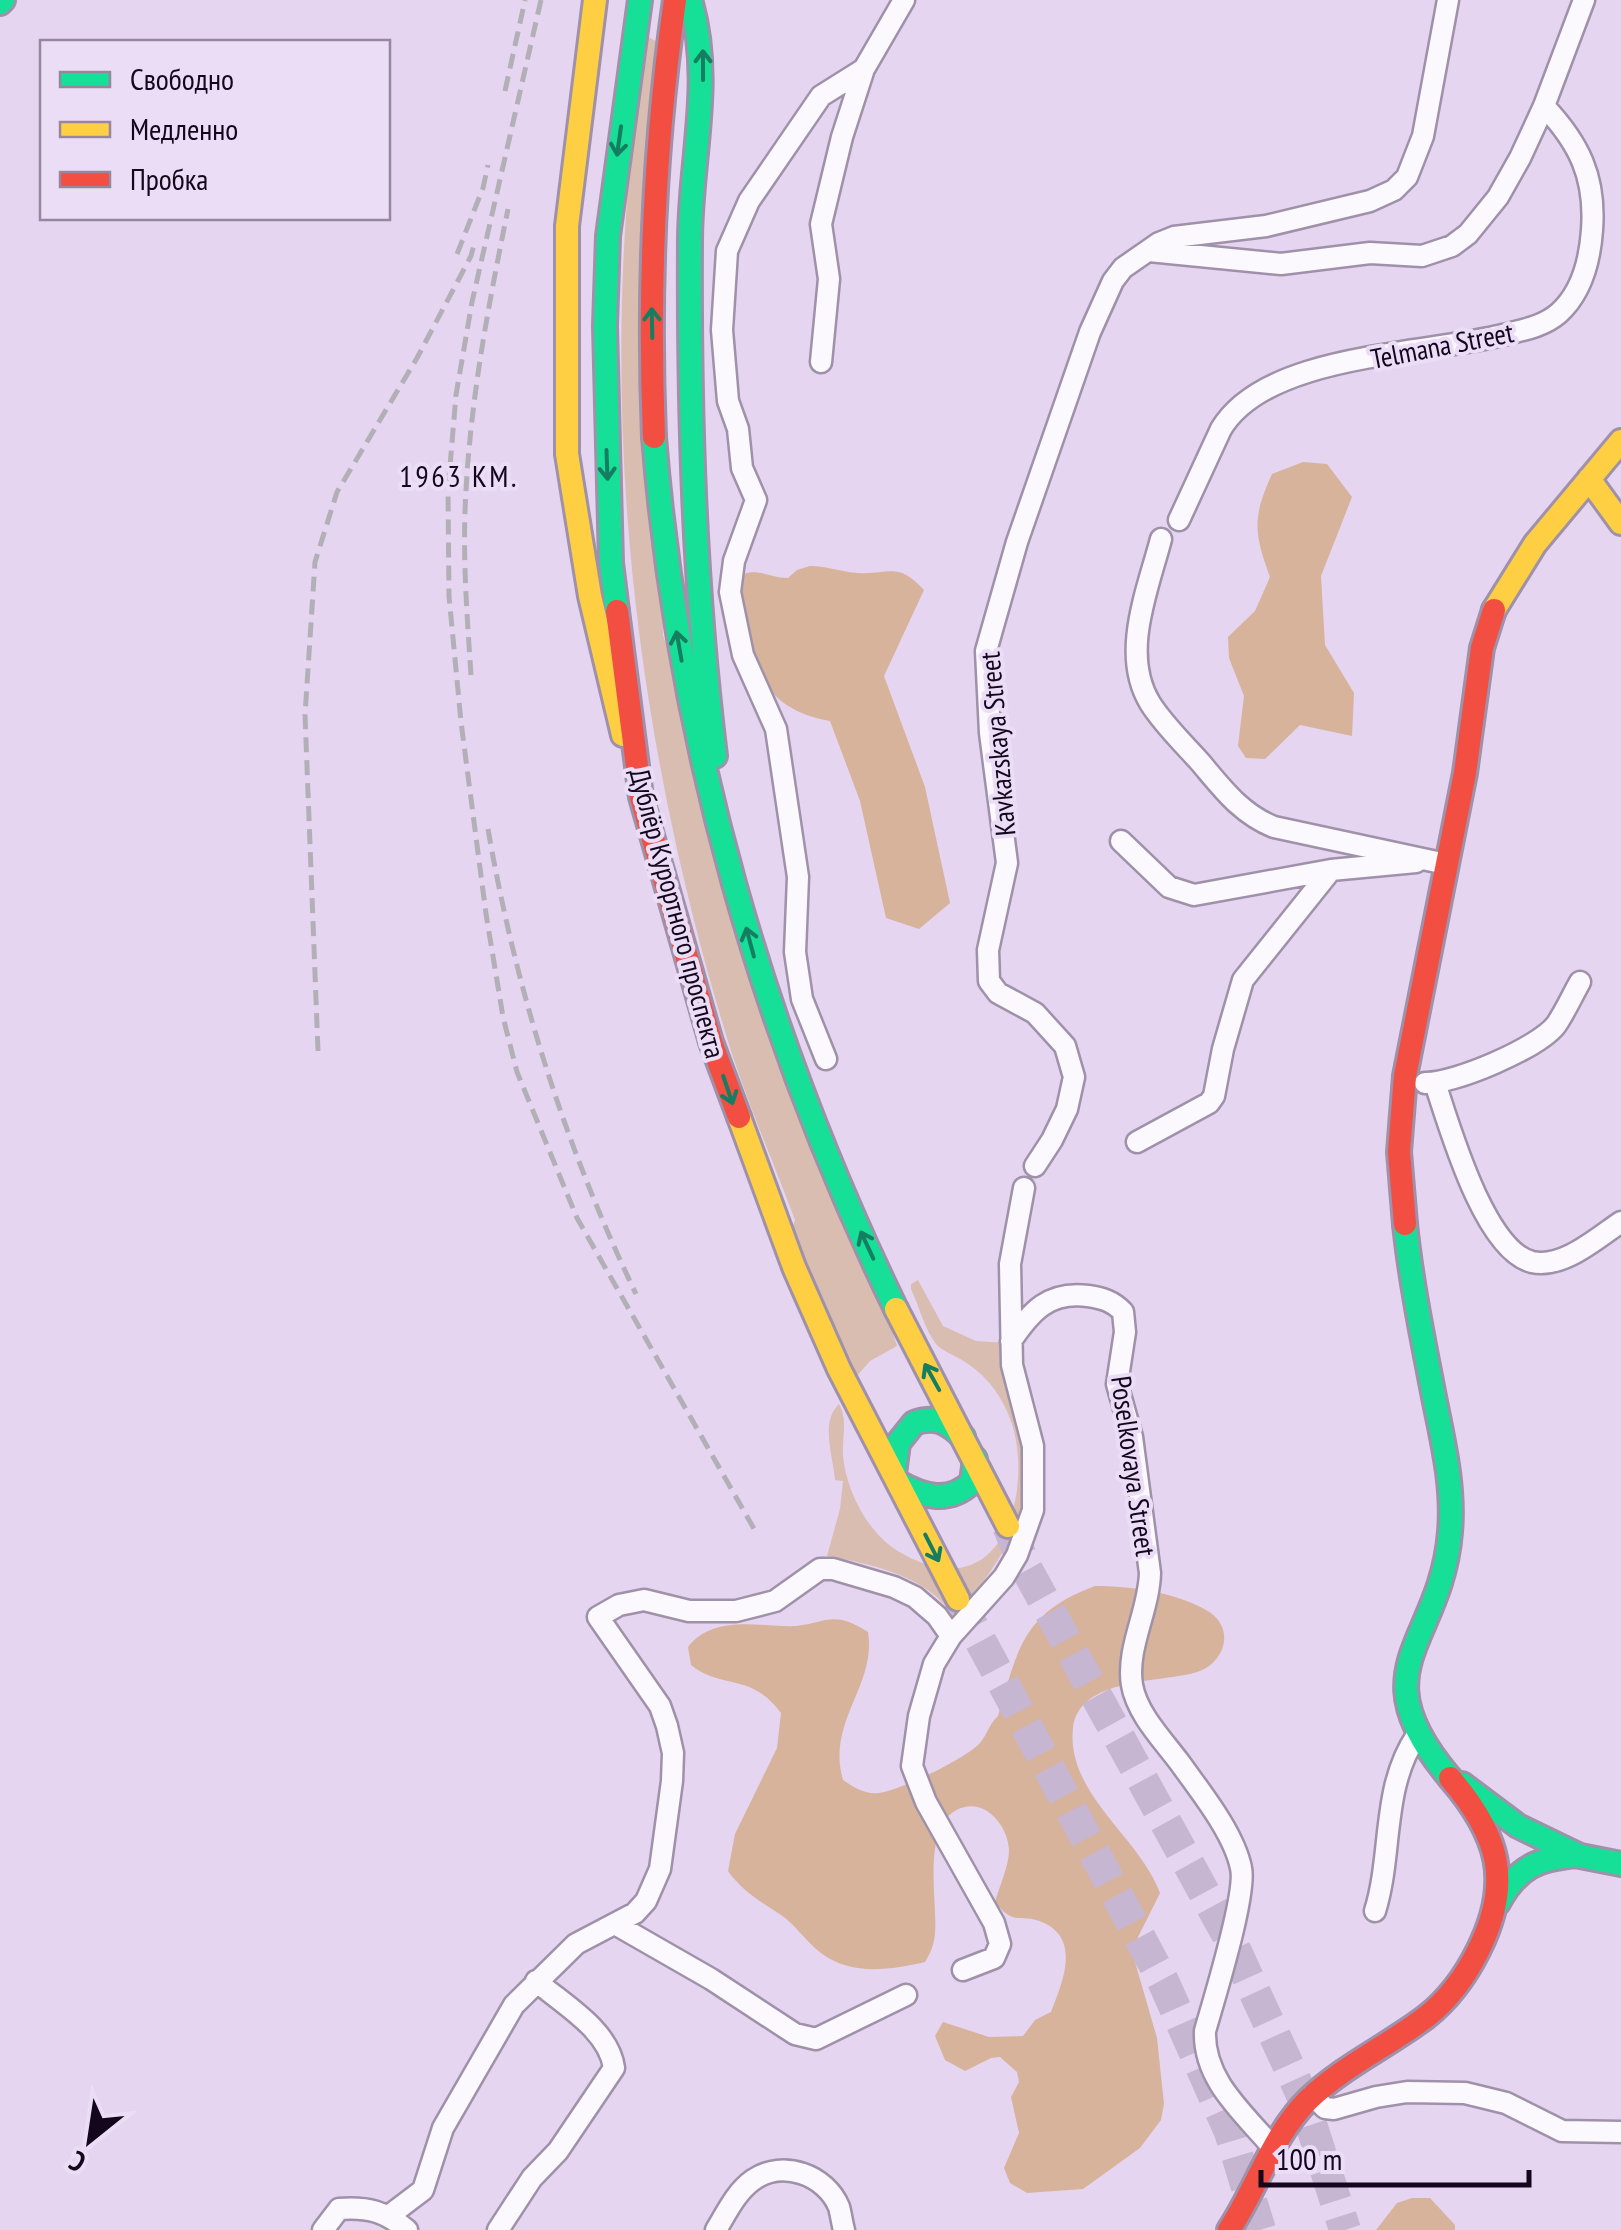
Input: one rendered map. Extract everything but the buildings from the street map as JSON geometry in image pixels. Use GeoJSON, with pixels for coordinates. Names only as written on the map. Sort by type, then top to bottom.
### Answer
{"type":"FeatureCollection","features":[{"type":"Feature","properties":{"kind":"main road"},"geometry":{"type":"LineString","coordinates":[[595,0],[578,109],[567,226],[567,454],[610,692],[640,798]]}},
{"type":"Feature","properties":{"kind":"main road","name":"Дублёр Курортного проспекта"},"geometry":{"type":"LineString","coordinates":[[640,0],[608,236],[605,326],[611,563],[640,798],[711,1042],[760,1181],[839,1370],[958,1598]]}},
{"type":"Feature","properties":{"kind":"main road"},"geometry":{"type":"LineString","coordinates":[[675,0],[654,168],[650,270],[660,508],[669,586],[692,715],[756,966],[806,1105],[908,1334],[1008,1526]]}},
{"type":"Feature","properties":{"kind":"main road"},"geometry":{"type":"LineString","coordinates":[[690,0],[700,27],[704,61],[690,218],[689,441],[704,678],[732,878]]}},
{"type":"Feature","properties":{"kind":"main road"},"geometry":{"type":"LineString","coordinates":[[1498,1903],[1492,1840],[1460,1789],[1418,1735],[1404,1688],[1448,1562],[1453,1513],[1405,1234],[1399,1145],[1404,1077],[1437,862],[1466,770],[1479,670],[1492,614],[1507,584],[1621,441]]}},
{"type":"Feature","properties":{"kind":"main road"},"geometry":{"type":"LineString","coordinates":[[1589,479],[1621,523]]}},
{"type":"Feature","properties":{"kind":"main road"},"geometry":{"type":"LineString","coordinates":[[927,1419],[942,1420],[954,1427],[971,1450],[972,1482],[956,1496],[930,1496],[896,1478],[895,1446],[913,1424],[927,1419]]}},
{"type":"Feature","properties":{"kind":"main road"},"geometry":{"type":"LineString","coordinates":[[1442,1768],[1518,1826],[1578,1854]]}},
{"type":"Feature","properties":{"kind":"main road"},"geometry":{"type":"LineString","coordinates":[[1492,1840],[1621,1864]]}},
{"type":"Feature","properties":{"kind":"main road"},"geometry":{"type":"LineString","coordinates":[[1229,2230],[1292,2118],[1312,2095],[1441,2007],[1470,1969],[1507,1884],[1523,1867],[1539,1859],[1578,1854]]}},
{"type":"Feature","properties":{"kind":"street"},"geometry":{"type":"LineString","coordinates":[[821,362],[829,279],[821,224],[842,137],[864,69],[904,0]]}},
{"type":"Feature","properties":{"kind":"street","name":"Kavkazskaya Street"},"geometry":{"type":"LineString","coordinates":[[1034,1166],[1067,1109],[1074,1077],[1064,1046],[1035,1013],[998,993],[989,981],[988,950],[1007,863],[990,732],[986,651],[1017,542],[1090,332],[1123,268],[1159,243],[1174,237],[1266,226],[1370,201],[1394,190],[1406,177],[1424,136],[1448,0]]}},
{"type":"Feature","properties":{"kind":"street"},"geometry":{"type":"LineString","coordinates":[[1150,251],[1281,264],[1370,253],[1434,254],[1468,234],[1498,197],[1544,106],[1584,0]]}},
{"type":"Feature","properties":{"kind":"street"},"geometry":{"type":"LineString","coordinates":[[826,1059],[802,999],[798,876],[776,730],[743,655],[730,592],[734,561],[756,500],[742,468],[738,428],[728,401],[722,330],[727,250],[749,201],[820,96],[864,69]]}},
{"type":"Feature","properties":{"kind":"street","name":"Telmana Street"},"geometry":{"type":"LineString","coordinates":[[1180,520],[1229,415],[1255,392],[1277,381],[1337,364],[1465,344],[1534,327],[1561,311],[1583,276],[1593,209],[1578,148],[1544,106]]}},
{"type":"Feature","properties":{"kind":"street"},"geometry":{"type":"LineString","coordinates":[[1161,539],[1138,632],[1139,678],[1156,711],[1233,801],[1262,822],[1437,862]]}},
{"type":"Feature","properties":{"kind":"street"},"geometry":{"type":"LineString","coordinates":[[1122,841],[1170,887],[1194,895],[1331,870],[1437,862]]}},
{"type":"Feature","properties":{"kind":"street"},"geometry":{"type":"LineString","coordinates":[[1137,1142],[1208,1104],[1214,1096],[1222,1049],[1243,980],[1331,870]]}},
{"type":"Feature","properties":{"kind":"street"},"geometry":{"type":"LineString","coordinates":[[1404,1077],[1435,1083],[1540,1040],[1555,1026],[1580,982]]}},
{"type":"Feature","properties":{"kind":"street"},"geometry":{"type":"LineString","coordinates":[[1435,1083],[1470,1186],[1488,1218],[1517,1255],[1532,1262],[1558,1260],[1621,1222]]}},
{"type":"Feature","properties":{"kind":"street"},"geometry":{"type":"LineString","coordinates":[[963,1970],[994,1958],[1000,1952],[1000,1944],[994,1923],[926,1802],[912,1766],[919,1716],[934,1664],[951,1636],[1004,1577],[1022,1544],[1033,1510],[1033,1446],[1012,1365],[1011,1341],[1010,1264],[1024,1188]]}},
{"type":"Feature","properties":{"kind":"street","name":"Poselkovaya Street"},"geometry":{"type":"LineString","coordinates":[[1011,1341],[1027,1316],[1060,1296],[1107,1300],[1122,1312],[1125,1332],[1118,1384],[1132,1437],[1150,1573],[1134,1654],[1132,1686],[1142,1710],[1208,1802],[1240,1863],[1242,1888],[1205,2031],[1205,2046],[1218,2084],[1274,2149]]}},
{"type":"Feature","properties":{"kind":"street"},"geometry":{"type":"LineString","coordinates":[[390,2216],[423,2190],[450,2116],[514,2005],[576,1944],[634,1913],[646,1902],[660,1870],[673,1753],[660,1706],[598,1617],[620,1605],[644,1600],[689,1611],[736,1610],[775,1601],[820,1570],[832,1569],[916,1597],[951,1636]]}},
{"type":"Feature","properties":{"kind":"street"},"geometry":{"type":"LineString","coordinates":[[1375,1911],[1388,1816],[1404,1754],[1418,1735]]}},
{"type":"Feature","properties":{"kind":"street"},"geometry":{"type":"LineString","coordinates":[[615,1924],[712,1979],[795,2034],[816,2039],[906,1994]]}},
{"type":"Feature","properties":{"kind":"street"},"geometry":{"type":"LineString","coordinates":[[498,2230],[614,2068],[612,2052],[592,2028],[536,1982]]}},
{"type":"Feature","properties":{"kind":"street"},"geometry":{"type":"LineString","coordinates":[[1312,2095],[1325,2108],[1334,2110],[1407,2092],[1465,2093],[1489,2096],[1562,2131],[1621,2132]]}},
{"type":"Feature","properties":{"kind":"street"},"geometry":{"type":"LineString","coordinates":[[716,2230],[736,2196],[752,2181],[764,2174],[789,2170],[807,2174],[824,2185],[838,2205],[844,2230]]}},
{"type":"Feature","properties":{"kind":"street"},"geometry":{"type":"LineString","coordinates":[[323,2230],[339,2209],[376,2210],[407,2230]]}},
{"type":"Feature","properties":{"kind":"shaded area"},"geometry":{"type":"Polygon","coordinates":[[[648,37],[656,41],[663,635],[897,1346],[870,1361],[856,1377],[791,1232],[795,1220],[732,1052],[695,925],[652,717],[637,612],[622,400],[628,188],[648,37]]]}},
{"type":"Feature","properties":{"kind":"shaded area"},"geometry":{"type":"Polygon","coordinates":[[[1303,462],[1327,464],[1352,497],[1321,576],[1325,645],[1354,693],[1352,736],[1300,725],[1265,759],[1246,758],[1238,746],[1244,696],[1229,658],[1228,637],[1255,611],[1270,577],[1261,549],[1258,514],[1272,474],[1303,462]]]}},
{"type":"Feature","properties":{"kind":"shaded area"},"geometry":{"type":"Polygon","coordinates":[[[810,566],[858,573],[900,572],[924,590],[884,676],[925,787],[950,903],[919,929],[886,918],[860,801],[830,721],[784,703],[758,672],[751,652],[738,583],[746,573],[788,578],[810,566]]]}},
{"type":"Feature","properties":{"kind":"shaded area"},"geometry":{"type":"Polygon","coordinates":[[[918,1280],[943,1326],[976,1341],[1006,1343],[1007,1379],[1024,1463],[1024,1488],[1011,1534],[987,1576],[954,1618],[915,1582],[880,1568],[827,1556],[843,1481],[835,1480],[829,1439],[830,1420],[839,1404],[843,1416],[844,1465],[850,1485],[869,1523],[892,1547],[925,1564],[954,1568],[977,1562],[994,1548],[1007,1527],[1018,1475],[1012,1424],[999,1396],[986,1380],[971,1366],[941,1349],[932,1338],[911,1289],[911,1284],[918,1280]]]}},
{"type":"Feature","properties":{"kind":"shaded area"},"geometry":{"type":"Polygon","coordinates":[[[1095,1586],[1152,1591],[1194,1604],[1221,1625],[1224,1644],[1215,1661],[1197,1672],[1105,1691],[1079,1711],[1073,1728],[1074,1752],[1081,1774],[1106,1814],[1137,1852],[1160,1893],[1133,1955],[1157,2038],[1164,2104],[1161,2120],[1140,2148],[1083,2189],[1027,2193],[1010,2183],[1004,2168],[1019,2133],[1011,2097],[1019,2082],[1017,2072],[1000,2057],[965,2071],[945,2060],[935,2036],[943,2022],[989,2037],[1023,2036],[1035,2020],[1051,2012],[1060,1988],[1066,1963],[1062,1939],[1042,1922],[1012,1917],[995,1902],[1009,1856],[1001,1825],[989,1812],[973,1806],[951,1814],[941,1827],[934,1862],[935,1937],[925,1962],[871,1969],[833,1960],[728,1871],[735,1834],[777,1748],[781,1713],[770,1700],[748,1686],[703,1673],[691,1665],[688,1647],[708,1631],[732,1625],[797,1626],[834,1619],[868,1632],[866,1669],[846,1722],[840,1759],[843,1780],[865,1792],[879,1793],[932,1773],[980,1743],[998,1716],[1011,1671],[1027,1636],[1052,1608],[1095,1586]]]}},
{"type":"Feature","properties":{"kind":"shaded area"},"geometry":{"type":"Polygon","coordinates":[[[1430,2198],[1455,2225],[1455,2230],[1376,2230],[1397,2203],[1430,2198]]]}},
{"type":"Feature","properties":{"kind":"tunnel"},"geometry":{"type":"LineString","coordinates":[[1008,1526],[1026,1568],[1233,1945],[1301,2093],[1345,2230]]}},
{"type":"Feature","properties":{"kind":"tunnel"},"geometry":{"type":"LineString","coordinates":[[958,1599],[1163,1981],[1230,2132],[1260,2230]]}},
{"type":"Feature","properties":{"kind":"railway"},"geometry":{"type":"LineString","coordinates":[[505,91],[525,0]]}},
{"type":"Feature","properties":{"kind":"railway"},"geometry":{"type":"LineString","coordinates":[[541,0],[472,302],[456,395],[448,490],[449,596],[486,914],[503,1017],[517,1072],[577,1218],[757,1534]]}},
{"type":"Feature","properties":{"kind":"railway"},"geometry":{"type":"LineString","coordinates":[[457,254],[488,165]]}},
{"type":"Feature","properties":{"kind":"railway"},"geometry":{"type":"LineString","coordinates":[[471,675],[465,560],[468,455],[482,349],[508,209]]}},
{"type":"Feature","properties":{"kind":"railway"},"geometry":{"type":"LineString","coordinates":[[318,1051],[305,715],[315,562],[337,492],[417,358],[471,256],[475,241]]}},
{"type":"Feature","properties":{"kind":"railway"},"geometry":{"type":"LineString","coordinates":[[488,829],[513,949],[546,1067],[587,1182],[636,1294]]}},
{"type":"Feature","properties":{"kind":"traffic: fast"},"geometry":{"type":"LineString","coordinates":[[0,3],[3,0]]}},
{"type":"Feature","properties":{"kind":"traffic: fast"},"geometry":{"type":"LineString","coordinates":[[617,611],[611,563],[605,326],[608,236],[640,0]]}},
{"type":"Feature","properties":{"kind":"traffic: fast"},"geometry":{"type":"LineString","coordinates":[[690,0],[697,30],[701,90],[690,241],[692,434],[702,628],[715,756]]}},
{"type":"Feature","properties":{"kind":"traffic: fast"},"geometry":{"type":"LineString","coordinates":[[654,437],[683,663],[734,884],[805,1100],[896,1309]]}},
{"type":"Feature","properties":{"kind":"traffic: fast"},"geometry":{"type":"LineString","coordinates":[[1405,1224],[1447,1464],[1451,1515],[1444,1570],[1411,1656],[1406,1681],[1409,1709],[1423,1740],[1450,1778]]}},
{"type":"Feature","properties":{"kind":"traffic: fast"},"geometry":{"type":"LineString","coordinates":[[894,1474],[898,1443],[914,1423],[940,1421],[963,1437]]}},
{"type":"Feature","properties":{"kind":"traffic: fast"},"geometry":{"type":"LineString","coordinates":[[899,1483],[927,1495],[945,1496],[972,1482],[975,1459]]}},
{"type":"Feature","properties":{"kind":"traffic: fast"},"geometry":{"type":"LineString","coordinates":[[1462,1784],[1518,1826],[1578,1855]]}},
{"type":"Feature","properties":{"kind":"traffic: fast"},"geometry":{"type":"LineString","coordinates":[[1560,1852],[1621,1864]]}},
{"type":"Feature","properties":{"kind":"traffic: fast"},"geometry":{"type":"LineString","coordinates":[[1498,1903],[1513,1881],[1530,1867],[1578,1855]]}},
{"type":"Feature","properties":{"kind":"traffic: slow"},"geometry":{"type":"LineString","coordinates":[[595,0],[567,226],[567,454],[590,596],[623,735]]}},
{"type":"Feature","properties":{"kind":"traffic: slow"},"geometry":{"type":"LineString","coordinates":[[1494,610],[1535,544],[1621,441]]}},
{"type":"Feature","properties":{"kind":"traffic: slow"},"geometry":{"type":"LineString","coordinates":[[1589,479],[1621,523]]}},
{"type":"Feature","properties":{"kind":"traffic: slow"},"geometry":{"type":"LineString","coordinates":[[739,1117],[794,1267],[839,1369],[958,1599]]}},
{"type":"Feature","properties":{"kind":"traffic: slow"},"geometry":{"type":"LineString","coordinates":[[896,1309],[1008,1526]]}},
{"type":"Feature","properties":{"kind":"traffic: jam"},"geometry":{"type":"LineString","coordinates":[[654,437],[654,218],[675,0]]}},
{"type":"Feature","properties":{"kind":"traffic: jam"},"geometry":{"type":"LineString","coordinates":[[1405,1224],[1399,1152],[1405,1076],[1465,773],[1482,648],[1494,610]]}},
{"type":"Feature","properties":{"kind":"traffic: jam"},"geometry":{"type":"LineString","coordinates":[[617,611],[641,797],[711,1042],[739,1117]]}},
{"type":"Feature","properties":{"kind":"traffic: jam"},"geometry":{"type":"LineString","coordinates":[[1229,2230],[1295,2114],[1336,2077],[1434,2010],[1456,1987],[1478,1951],[1495,1903],[1496,1860],[1480,1819],[1450,1778]]}},
{"type":"Feature","properties":{"kind":"district","name":"1963 КМ."},"geometry":{"type":"Point","coordinates":[459,475]}}]}
